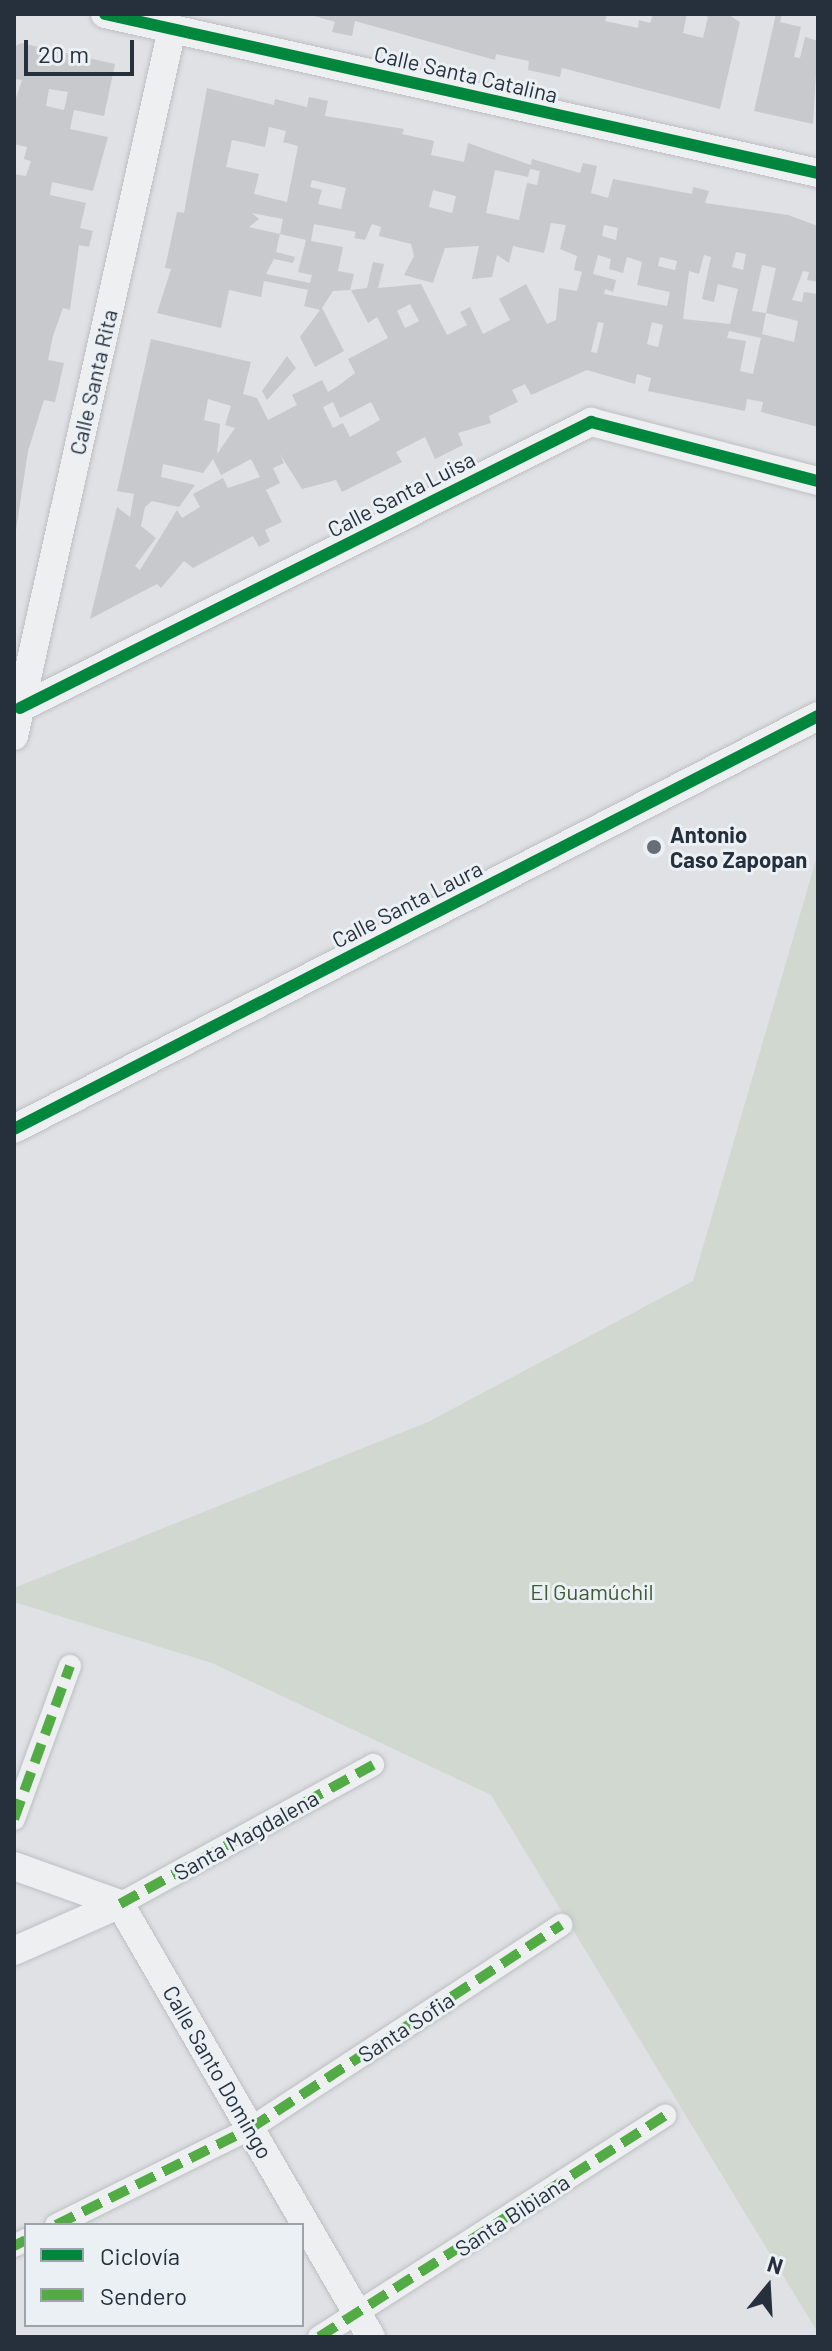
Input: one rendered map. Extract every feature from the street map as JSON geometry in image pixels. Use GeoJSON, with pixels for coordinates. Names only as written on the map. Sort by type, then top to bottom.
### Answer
{"type":"FeatureCollection","features":[{"type":"Feature","properties":{"kind":"street","name":"Calle Santa Catalina"},"geometry":{"type":"LineString","coordinates":[[105,14],[818,173]]}},
{"type":"Feature","properties":{"kind":"street","name":"Calle Santa Rita"},"geometry":{"type":"LineString","coordinates":[[17,722],[172,29]]}},
{"type":"Feature","properties":{"kind":"street","name":"Calle Santa Luisa"},"geometry":{"type":"LineString","coordinates":[[17,722],[591,422],[818,481]]}},
{"type":"Feature","properties":{"kind":"street","name":"Calle Santa Laura"},"geometry":{"type":"LineString","coordinates":[[14,1129],[818,716]]}},
{"type":"Feature","properties":{"kind":"street"},"geometry":{"type":"LineString","coordinates":[[14,1819],[70,1666]]}},
{"type":"Feature","properties":{"kind":"street","name":"Santa Magdalena"},"geometry":{"type":"LineString","coordinates":[[120,1904],[373,1765]]}},
{"type":"Feature","properties":{"kind":"street"},"geometry":{"type":"LineString","coordinates":[[14,1866],[120,1904]]}},
{"type":"Feature","properties":{"kind":"street"},"geometry":{"type":"LineString","coordinates":[[14,1951],[120,1904]]}},
{"type":"Feature","properties":{"kind":"street","name":"Calle Santo Domingo"},"geometry":{"type":"LineString","coordinates":[[120,1904],[365,2326]]}},
{"type":"Feature","properties":{"kind":"street","name":"Santa Sofia"},"geometry":{"type":"LineString","coordinates":[[60,2223],[251,2128],[561,1925]]}},
{"type":"Feature","properties":{"kind":"street","name":"Santa Bibiana"},"geometry":{"type":"LineString","coordinates":[[319,2337],[365,2326],[665,2116]]}},
{"type":"Feature","properties":{"kind":"green space","name":"El Guamúchil"},"geometry":{"type":"Polygon","coordinates":[[[818,853],[818,2333],[491,1795],[212,1663],[14,1602],[14,1588],[428,1422],[693,1281],[818,853]]]}},
{"type":"Feature","properties":{"kind":"building"},"geometry":{"type":"Polygon","coordinates":[[[307,14],[607,14],[605,21],[638,28],[639,20],[650,23],[653,14],[687,14],[683,33],[703,38],[708,17],[702,14],[727,14],[740,22],[720,109],[562,68],[560,77],[528,70],[529,61],[496,54],[495,60],[355,21],[352,36],[332,32],[335,22],[307,14]]]}},
{"type":"Feature","properties":{"kind":"building"},"geometry":{"type":"Polygon","coordinates":[[[776,14],[782,14],[780,22],[801,27],[794,57],[800,58],[805,37],[818,41],[813,124],[754,111],[776,14]]]}},
{"type":"Feature","properties":{"kind":"building"},"geometry":{"type":"Polygon","coordinates":[[[21,43],[115,64],[104,116],[74,110],[70,129],[108,137],[93,191],[52,182],[50,195],[86,203],[80,228],[93,231],[89,247],[79,245],[70,310],[63,308],[53,336],[48,360],[64,363],[55,402],[44,400],[28,451],[15,537],[14,174],[26,176],[31,161],[24,159],[27,147],[14,144],[14,104],[22,80],[14,79],[14,47],[21,43]],[[49,89],[46,106],[64,110],[68,92],[49,89]]]}},
{"type":"Feature","properties":{"kind":"building"},"geometry":{"type":"Polygon","coordinates":[[[207,88],[274,105],[275,99],[307,107],[309,97],[328,101],[325,116],[404,129],[402,134],[434,141],[431,155],[464,162],[468,143],[531,165],[532,159],[580,173],[583,163],[597,166],[591,193],[608,198],[613,179],[692,194],[693,187],[709,191],[705,203],[788,215],[818,226],[818,282],[807,280],[809,272],[803,271],[792,300],[802,302],[804,292],[818,294],[818,427],[761,412],[763,402],[747,399],[745,411],[648,391],[651,378],[637,374],[635,384],[587,370],[531,395],[525,384],[512,390],[518,402],[489,416],[491,423],[458,433],[463,445],[435,459],[425,437],[396,452],[402,462],[342,492],[336,480],[302,489],[280,454],[284,463],[273,468],[280,483],[266,490],[282,522],[265,530],[270,541],[259,547],[253,536],[193,568],[184,561],[161,588],[157,584],[90,619],[117,507],[130,517],[134,494],[117,491],[151,339],[251,362],[243,394],[257,398],[268,420],[297,405],[292,395],[322,380],[328,392],[338,386],[355,373],[348,359],[388,338],[377,317],[368,323],[351,290],[367,288],[373,262],[384,264],[378,288],[421,284],[447,335],[467,325],[460,312],[470,307],[483,334],[510,320],[499,299],[526,284],[547,324],[556,320],[559,288],[577,291],[582,272],[574,270],[577,256],[560,249],[566,225],[551,223],[544,253],[513,246],[509,263],[497,255],[492,277],[472,279],[479,246],[445,248],[433,283],[404,275],[414,256],[411,244],[379,236],[381,227],[372,224],[365,240],[354,238],[356,232],[314,224],[311,241],[343,247],[338,271],[354,274],[350,290],[333,291],[322,308],[344,351],[315,367],[300,337],[320,310],[304,306],[308,290],[264,281],[261,297],[229,290],[221,328],[157,313],[171,269],[165,268],[177,212],[184,213],[207,88]],[[269,127],[265,147],[232,140],[226,167],[259,174],[254,194],[287,202],[298,146],[283,142],[286,131],[269,127]],[[530,169],[528,177],[495,170],[486,213],[519,220],[527,183],[537,185],[540,171],[530,169]],[[312,180],[310,187],[322,190],[318,204],[341,209],[346,188],[312,180]],[[433,190],[429,207],[452,213],[456,196],[433,190]],[[252,213],[259,219],[249,227],[280,234],[283,219],[252,213]],[[604,225],[602,236],[616,240],[618,228],[604,225]],[[280,234],[276,252],[295,257],[293,263],[274,259],[266,274],[310,283],[312,275],[298,272],[306,240],[280,234]],[[736,252],[732,267],[743,270],[746,254],[736,252]],[[598,255],[593,274],[616,280],[613,292],[605,289],[604,294],[667,306],[670,292],[637,285],[642,262],[627,257],[623,273],[609,269],[611,259],[598,255]],[[704,255],[699,274],[689,271],[683,319],[730,324],[738,289],[718,284],[714,302],[702,299],[711,257],[704,255]],[[660,257],[658,266],[675,270],[677,261],[660,257]],[[762,265],[752,311],[766,313],[776,268],[762,265]],[[410,304],[397,311],[405,328],[419,321],[410,304]],[[766,313],[762,334],[794,342],[798,321],[766,313]],[[598,322],[591,352],[597,353],[604,323],[598,322]],[[652,322],[647,344],[658,347],[663,325],[652,322]],[[729,331],[727,338],[746,341],[740,371],[753,374],[761,338],[729,331]],[[208,399],[204,420],[220,424],[217,454],[235,428],[225,425],[231,406],[208,399]],[[333,402],[323,407],[333,428],[343,423],[350,437],[380,420],[371,402],[340,418],[333,402]],[[213,459],[203,473],[163,464],[161,477],[195,485],[179,507],[152,501],[145,507],[141,526],[156,538],[135,566],[140,570],[177,510],[182,518],[200,507],[193,494],[223,478],[228,488],[260,477],[251,459],[221,475],[213,459]]]}},
{"type":"Feature","properties":{"kind":"building"},"geometry":{"type":"Polygon","coordinates":[[[287,356],[296,368],[267,400],[262,391],[287,356]]]}},
{"type":"Feature","properties":{"kind":"marked path"},"geometry":{"type":"LineString","coordinates":[[14,1819],[70,1666]]}},
{"type":"Feature","properties":{"kind":"marked path"},"geometry":{"type":"LineString","coordinates":[[120,1904],[373,1765]]}},
{"type":"Feature","properties":{"kind":"marked path"},"geometry":{"type":"LineString","coordinates":[[60,2223],[251,2128],[561,1925]]}},
{"type":"Feature","properties":{"kind":"marked path"},"geometry":{"type":"LineString","coordinates":[[319,2337],[665,2116]]}},
{"type":"Feature","properties":{"kind":"marked path"},"geometry":{"type":"LineString","coordinates":[[14,2246],[24,2241]]}},
{"type":"Feature","properties":{"kind":"cycle path"},"geometry":{"type":"LineString","coordinates":[[105,14],[818,173]]}},
{"type":"Feature","properties":{"kind":"cycle path"},"geometry":{"type":"LineString","coordinates":[[20,708],[591,422],[818,481]]}},
{"type":"Feature","properties":{"kind":"cycle path"},"geometry":{"type":"LineString","coordinates":[[14,1129],[818,716]]}},
{"type":"Feature","properties":{"kind":"place","name":"Antonio Caso Zapopan"},"geometry":{"type":"Point","coordinates":[654,847]}}]}
